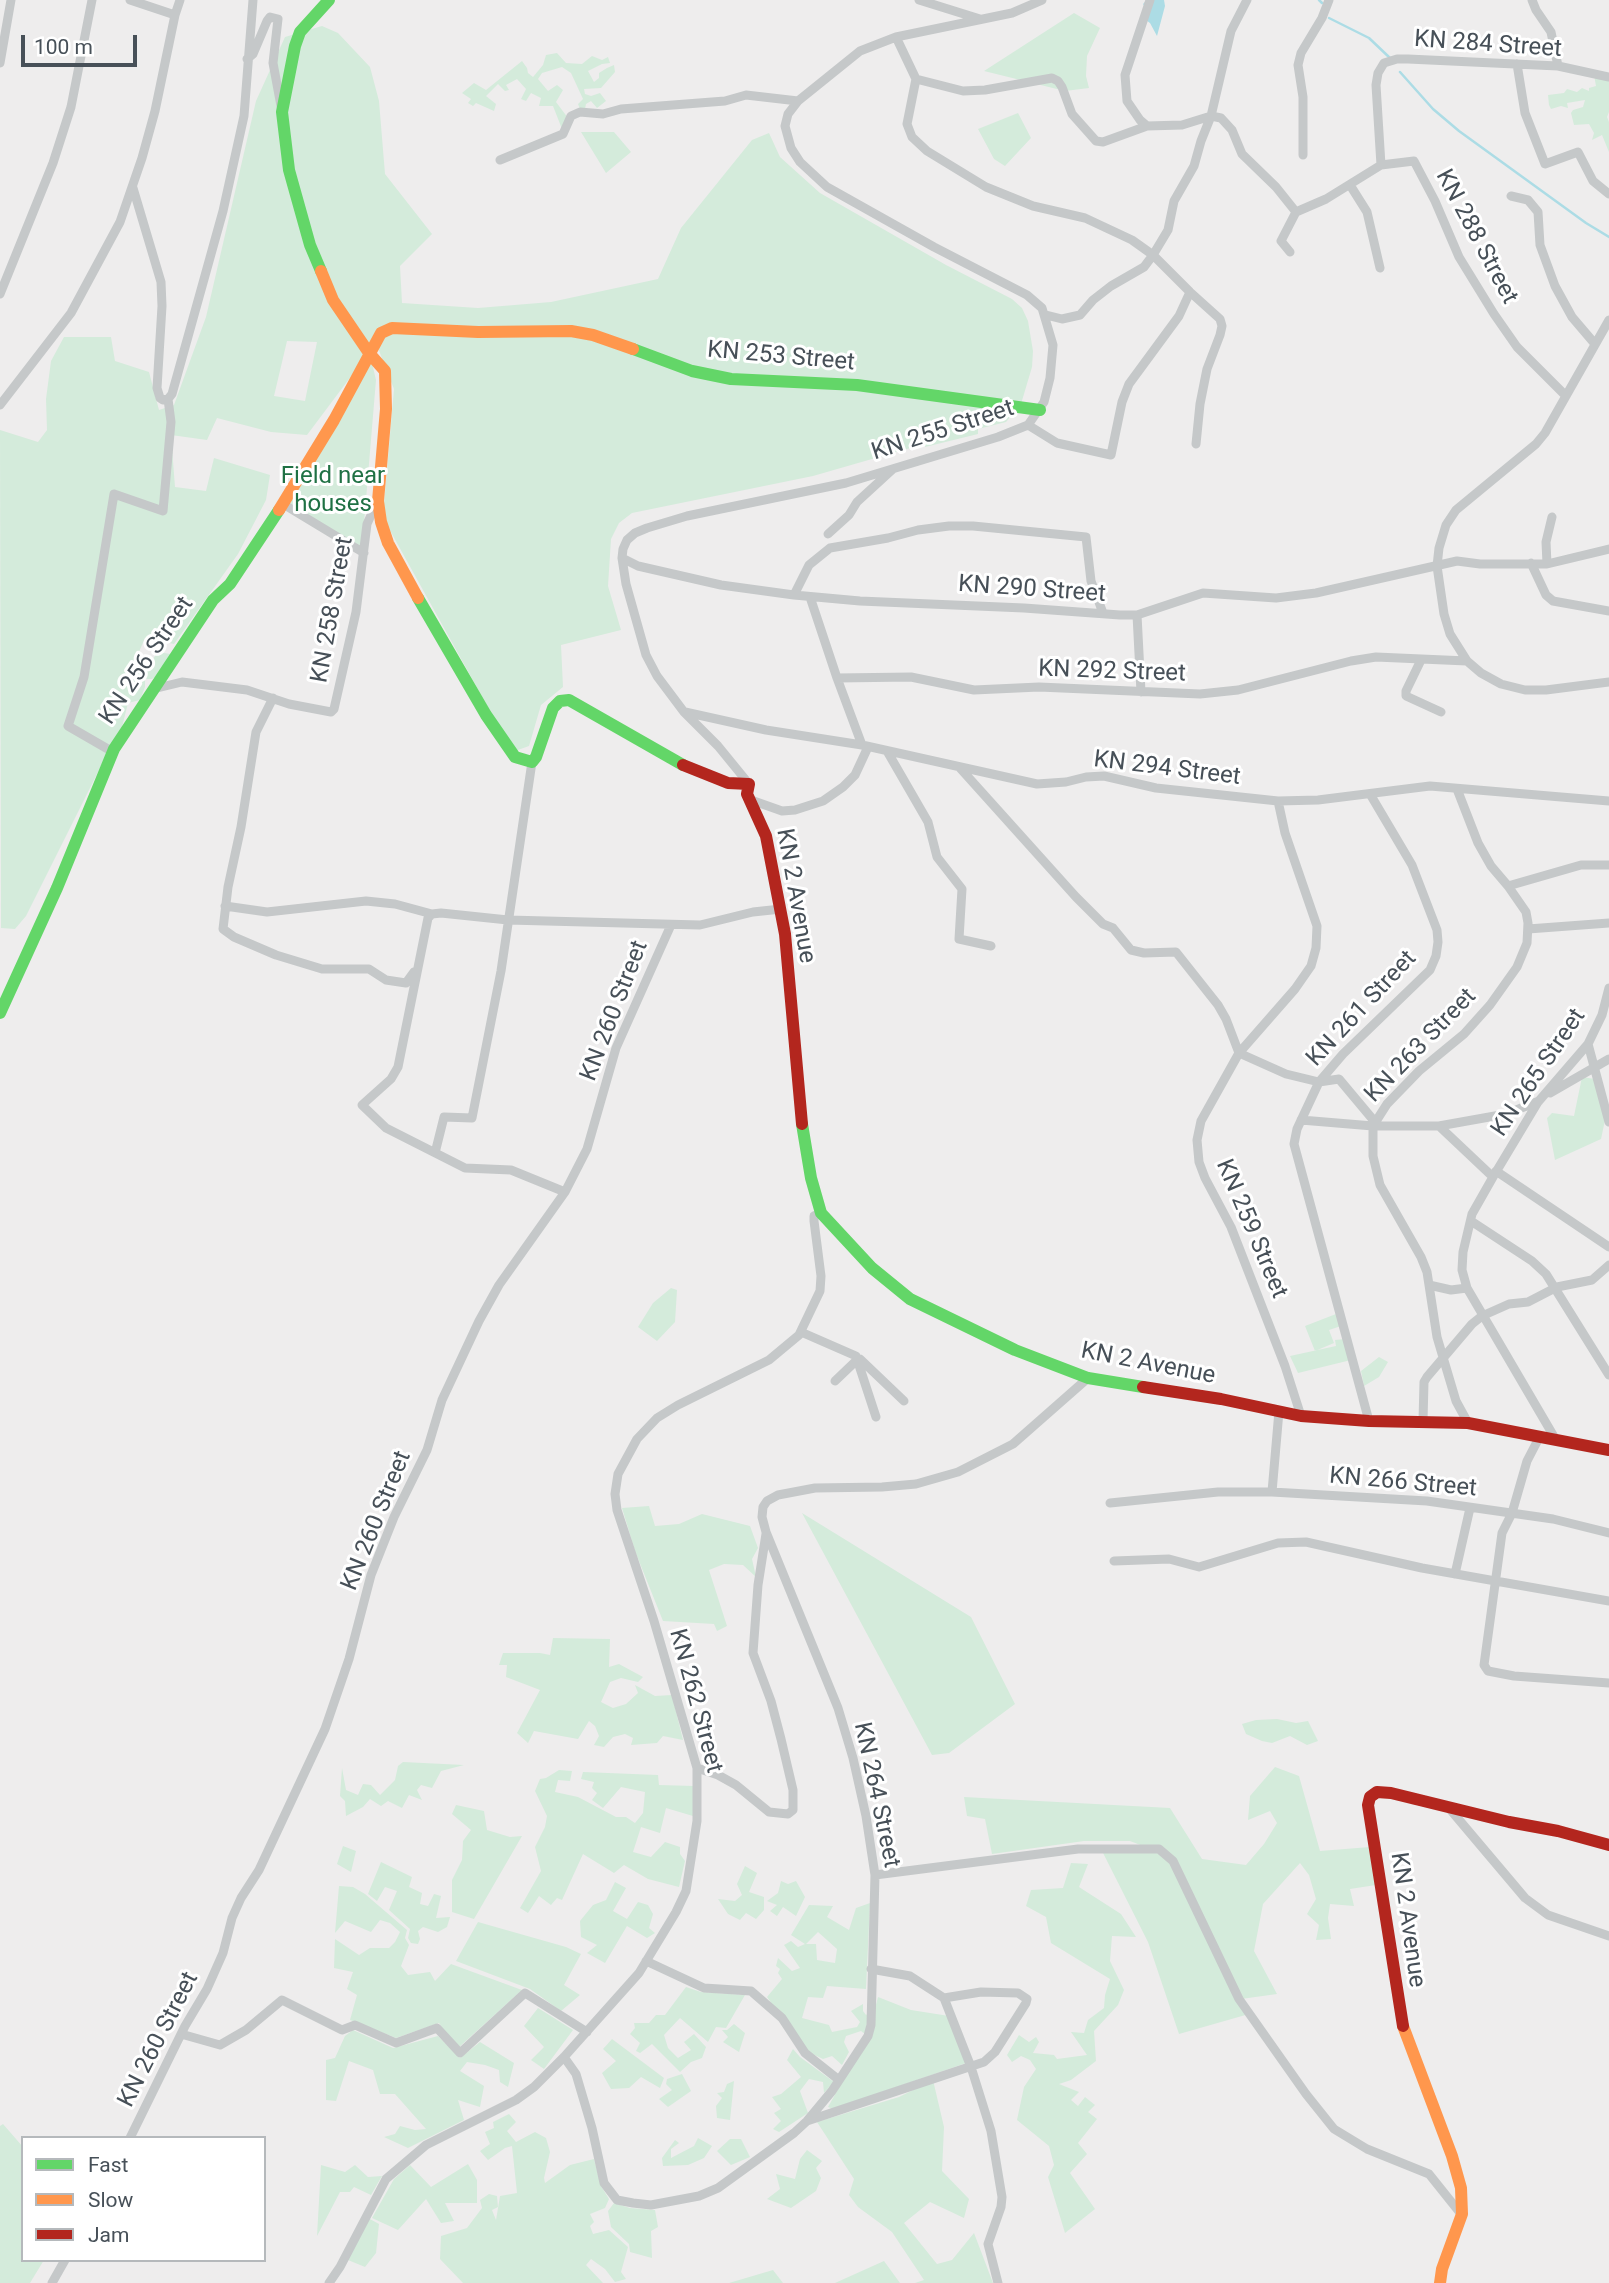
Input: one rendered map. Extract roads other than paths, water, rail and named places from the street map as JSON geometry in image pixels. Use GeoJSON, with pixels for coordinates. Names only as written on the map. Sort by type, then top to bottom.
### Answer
{"type":"FeatureCollection","features":[{"type":"Feature","properties":{"kind":"main road"},"geometry":{"type":"LineString","coordinates":[[329,0],[300,32],[290,66],[282,112],[289,170],[310,245],[333,300],[369,353],[385,371],[384,444],[378,501],[388,543],[443,643],[515,757],[532,762],[553,708],[559,701],[569,700],[671,760],[728,783],[749,784]]}},
{"type":"Feature","properties":{"kind":"main road","name":"KN 253 Street"},"geometry":{"type":"LineString","coordinates":[[369,353],[381,333],[392,328],[478,332],[571,331],[593,335],[692,371],[731,379],[857,385],[1040,410]]}},
{"type":"Feature","properties":{"kind":"main road","name":"KN 256 Street"},"geometry":{"type":"LineString","coordinates":[[0,1013],[57,887],[113,752],[213,600],[230,584],[283,504],[334,420],[369,353]]}},
{"type":"Feature","properties":{"kind":"main road","name":"KN 2 Avenue"},"geometry":{"type":"LineString","coordinates":[[749,784],[747,794],[766,836],[781,909],[803,1133],[821,1213],[872,1268],[911,1299],[1015,1350],[1087,1378],[1221,1399],[1301,1416],[1370,1421],[1468,1423],[1609,1450]]}},
{"type":"Feature","properties":{"kind":"main road","name":"KN 2 Avenue"},"geometry":{"type":"LineString","coordinates":[[1440,2283],[1442,2269],[1462,2214],[1461,2188],[1400,2013],[1368,1805],[1370,1797],[1377,1792],[1391,1793],[1609,1844]]}},
{"type":"Feature","properties":{"kind":"street"},"geometry":{"type":"LineString","coordinates":[[0,62],[11,0]]}},
{"type":"Feature","properties":{"kind":"street"},"geometry":{"type":"LineString","coordinates":[[0,294],[53,163],[71,107],[92,0]]}},
{"type":"Feature","properties":{"kind":"street"},"geometry":{"type":"LineString","coordinates":[[130,0],[175,15]]}},
{"type":"Feature","properties":{"kind":"street"},"geometry":{"type":"LineString","coordinates":[[0,405],[71,313],[120,222],[133,188],[155,111],[180,0]]}},
{"type":"Feature","properties":{"kind":"street"},"geometry":{"type":"LineString","coordinates":[[167,400],[172,394],[223,211],[244,116],[253,0]]}},
{"type":"Feature","properties":{"kind":"street"},"geometry":{"type":"LineString","coordinates":[[919,0],[980,19]]}},
{"type":"Feature","properties":{"kind":"street"},"geometry":{"type":"LineString","coordinates":[[1041,0],[1012,13],[896,37],[860,51],[798,101],[788,114],[785,125],[787,138],[800,162],[827,187],[885,221],[1027,295],[1046,315],[1062,319],[1080,315],[1111,286],[1144,267],[1168,230],[1174,201],[1194,166],[1211,116],[1231,31],[1247,0]]}},
{"type":"Feature","properties":{"kind":"street"},"geometry":{"type":"LineString","coordinates":[[1147,126],[1127,101],[1124,86],[1128,63],[1150,0]]}},
{"type":"Feature","properties":{"kind":"street"},"geometry":{"type":"LineString","coordinates":[[1303,155],[1303,97],[1298,65],[1301,53],[1322,18],[1329,0]]}},
{"type":"Feature","properties":{"kind":"street"},"geometry":{"type":"LineString","coordinates":[[1532,0],[1551,32],[1558,66]]}},
{"type":"Feature","properties":{"kind":"street"},"geometry":{"type":"LineString","coordinates":[[247,59],[256,49],[267,20],[278,19],[273,63],[282,112]]}},
{"type":"Feature","properties":{"kind":"street"},"geometry":{"type":"LineString","coordinates":[[896,37],[916,79],[907,124],[912,137],[927,151],[986,187],[1033,206],[1085,218],[1132,240],[1153,255],[1220,319],[1222,326],[1207,369],[1200,404],[1196,444]]}},
{"type":"Feature","properties":{"kind":"street","name":"KN 284 Street"},"geometry":{"type":"LineString","coordinates":[[1381,164],[1376,85],[1378,73],[1384,63],[1408,59],[1558,66],[1609,77]]}},
{"type":"Feature","properties":{"kind":"street"},"geometry":{"type":"LineString","coordinates":[[1517,64],[1525,113],[1545,164],[1578,152],[1593,181],[1609,194]]}},
{"type":"Feature","properties":{"kind":"street"},"geometry":{"type":"LineString","coordinates":[[916,79],[963,91],[985,90],[1040,78],[1052,78],[1062,87],[1072,114],[1091,138],[1103,142],[1147,126],[1182,125],[1211,116],[1221,118],[1228,123],[1242,154],[1266,176],[1296,212]]}},
{"type":"Feature","properties":{"kind":"street"},"geometry":{"type":"LineString","coordinates":[[500,160],[563,134],[571,116],[577,112],[603,114],[621,109],[714,102],[746,95],[798,101]]}},
{"type":"Feature","properties":{"kind":"street","name":"KN 288 Street"},"geometry":{"type":"LineString","coordinates":[[1381,164],[1409,161],[1416,163],[1460,257],[1489,307],[1517,347],[1565,395]]}},
{"type":"Feature","properties":{"kind":"street"},"geometry":{"type":"LineString","coordinates":[[1290,252],[1281,241],[1296,212],[1317,204],[1381,164]]}},
{"type":"Feature","properties":{"kind":"street"},"geometry":{"type":"LineString","coordinates":[[1350,185],[1367,212],[1380,268]]}},
{"type":"Feature","properties":{"kind":"street"},"geometry":{"type":"LineString","coordinates":[[133,188],[161,282],[157,388],[160,398],[167,400]]}},
{"type":"Feature","properties":{"kind":"street"},"geometry":{"type":"LineString","coordinates":[[1511,195],[1528,200],[1538,212],[1541,245],[1555,286],[1572,317],[1595,344]]}},
{"type":"Feature","properties":{"kind":"street"},"geometry":{"type":"LineString","coordinates":[[1028,425],[1057,443],[1111,455],[1122,402],[1129,384],[1180,316],[1190,292]]}},
{"type":"Feature","properties":{"kind":"street","name":"KN 255 Street"},"geometry":{"type":"LineString","coordinates":[[622,558],[627,540],[647,528],[687,516],[846,483],[998,437],[1028,425],[1040,410],[1051,378],[1054,345],[1046,315]]}},
{"type":"Feature","properties":{"kind":"street"},"geometry":{"type":"LineString","coordinates":[[1609,321],[1536,444],[1456,510],[1446,525],[1437,566],[1444,614],[1450,634],[1467,661],[1481,673],[1501,684],[1525,690],[1609,682]]}},
{"type":"Feature","properties":{"kind":"street"},"geometry":{"type":"LineString","coordinates":[[113,752],[68,726],[84,677],[114,494],[163,511],[171,422],[167,400]]}},
{"type":"Feature","properties":{"kind":"street"},"geometry":{"type":"LineString","coordinates":[[828,534],[894,467]]}},
{"type":"Feature","properties":{"kind":"street","name":"KN 258 Street"},"geometry":{"type":"LineString","coordinates":[[153,689],[181,682],[247,690],[289,704],[331,712],[346,663],[367,524],[378,501]]}},
{"type":"Feature","properties":{"kind":"street"},"geometry":{"type":"LineString","coordinates":[[283,504],[364,553]]}},
{"type":"Feature","properties":{"kind":"street"},"geometry":{"type":"LineString","coordinates":[[1547,564],[1546,542],[1552,517]]}},
{"type":"Feature","properties":{"kind":"street"},"geometry":{"type":"LineString","coordinates":[[794,595],[809,565],[830,548],[918,530],[973,526],[1086,537],[1091,581],[1103,613]]}},
{"type":"Feature","properties":{"kind":"street","name":"KN 290 Street"},"geometry":{"type":"LineString","coordinates":[[622,558],[638,566],[721,585],[810,597],[1137,615],[1203,593],[1276,598],[1316,593],[1457,561],[1480,564],[1547,564],[1609,549]]}},
{"type":"Feature","properties":{"kind":"street"},"geometry":{"type":"LineString","coordinates":[[622,558],[626,584],[646,655],[657,676],[684,712],[718,746],[749,784]]}},
{"type":"Feature","properties":{"kind":"street"},"geometry":{"type":"LineString","coordinates":[[1531,563],[1546,595],[1553,601],[1609,611]]}},
{"type":"Feature","properties":{"kind":"street"},"geometry":{"type":"LineString","coordinates":[[751,800],[782,811],[795,810],[823,801],[844,787],[855,775],[865,746],[837,678],[810,597]]}},
{"type":"Feature","properties":{"kind":"street"},"geometry":{"type":"LineString","coordinates":[[1137,615],[1141,692]]}},
{"type":"Feature","properties":{"kind":"street","name":"KN 292 Street"},"geometry":{"type":"LineString","coordinates":[[837,678],[911,677],[974,690],[1039,687],[1200,694],[1238,690],[1376,657],[1467,661]]}},
{"type":"Feature","properties":{"kind":"street"},"geometry":{"type":"LineString","coordinates":[[1421,660],[1406,696],[1441,712]]}},
{"type":"Feature","properties":{"kind":"street"},"geometry":{"type":"LineString","coordinates":[[273,698],[256,732],[223,929],[276,955],[323,969],[369,969],[386,980],[406,983],[417,968]]}},
{"type":"Feature","properties":{"kind":"street","name":"KN 294 Street"},"geometry":{"type":"LineString","coordinates":[[684,712],[766,730],[865,746],[1037,784],[1066,782],[1086,776],[1104,776],[1179,791],[1278,801],[1318,800],[1412,787],[1609,801]]}},
{"type":"Feature","properties":{"kind":"street"},"geometry":{"type":"LineString","coordinates":[[887,751],[928,822],[937,857],[962,889],[959,939],[992,946]]}},
{"type":"Feature","properties":{"kind":"street"},"geometry":{"type":"LineString","coordinates":[[435,1153],[444,1117],[472,1118],[501,971],[532,762]]}},
{"type":"Feature","properties":{"kind":"street"},"geometry":{"type":"LineString","coordinates":[[960,768],[1076,897],[1103,924],[1113,928],[1131,950],[1144,953],[1176,952],[1218,1006],[1239,1053],[1286,1074],[1318,1082],[1339,1079],[1344,1082],[1374,1124]]}},
{"type":"Feature","properties":{"kind":"street"},"geometry":{"type":"LineString","coordinates":[[1457,789],[1478,843],[1491,866],[1526,912],[1528,929],[1609,923]]}},
{"type":"Feature","properties":{"kind":"street","name":"KN 261 Street"},"geometry":{"type":"LineString","coordinates":[[1370,794],[1412,865],[1434,920],[1438,942],[1430,970],[1343,1054],[1318,1082],[1301,1120],[1294,1144],[1370,1421]]}},
{"type":"Feature","properties":{"kind":"street","name":"KN 259 Street"},"geometry":{"type":"LineString","coordinates":[[1278,801],[1285,832],[1315,919],[1316,948],[1311,966],[1296,989],[1239,1053],[1201,1121],[1197,1140],[1199,1162],[1205,1178],[1231,1227],[1268,1318],[1301,1416]]}},
{"type":"Feature","properties":{"kind":"street"},"geometry":{"type":"LineString","coordinates":[[1508,886],[1581,865],[1609,865]]}},
{"type":"Feature","properties":{"kind":"street"},"geometry":{"type":"LineString","coordinates":[[225,906],[267,912],[366,901],[395,904],[432,914],[508,920],[671,925],[713,923],[754,912],[781,909]]}},
{"type":"Feature","properties":{"kind":"street"},"geometry":{"type":"LineString","coordinates":[[432,914],[426,924],[398,1067],[391,1079],[362,1105],[386,1128],[466,1168],[511,1170],[565,1192]]}},
{"type":"Feature","properties":{"kind":"street","name":"KN 260 Street"},"geometry":{"type":"LineString","coordinates":[[131,2136],[181,2034],[207,1989],[223,1953],[241,1898],[259,1871],[325,1729],[349,1659],[371,1575],[394,1517],[427,1450],[442,1400],[499,1285],[565,1192],[587,1149],[616,1048],[671,925]]}},
{"type":"Feature","properties":{"kind":"street","name":"KN 263 Street"},"geometry":{"type":"LineString","coordinates":[[1468,1423],[1456,1401],[1443,1357],[1421,1257],[1380,1185],[1373,1156],[1374,1124],[1396,1094],[1464,1034],[1490,1005],[1523,956],[1528,929]]}},
{"type":"Feature","properties":{"kind":"street","name":"KN 265 Street"},"geometry":{"type":"LineString","coordinates":[[1556,1440],[1467,1288],[1462,1270],[1463,1252],[1471,1220],[1494,1174],[1538,1102],[1588,1044],[1602,1015],[1609,991]]}},
{"type":"Feature","properties":{"kind":"street"},"geometry":{"type":"LineString","coordinates":[[1588,1044],[1596,1065],[1609,1122]]}},
{"type":"Feature","properties":{"kind":"street"},"geometry":{"type":"LineString","coordinates":[[1301,1120],[1439,1126],[1506,1114],[1538,1102],[1609,1059]]}},
{"type":"Feature","properties":{"kind":"street"},"geometry":{"type":"LineString","coordinates":[[1439,1126],[1494,1174],[1609,1247]]}},
{"type":"Feature","properties":{"kind":"street","name":"KN 262 Street"},"geometry":{"type":"LineString","coordinates":[[329,2283],[386,2179],[426,2146],[516,2100],[534,2087],[639,1973],[686,1891],[697,1821],[697,1768],[658,1634],[617,1510],[615,1494],[618,1474],[637,1440],[657,1418],[769,1360],[801,1332],[820,1291],[821,1276],[814,1216],[821,1213]]}},
{"type":"Feature","properties":{"kind":"street"},"geometry":{"type":"LineString","coordinates":[[1471,1220],[1546,1273],[1609,1376]]}},
{"type":"Feature","properties":{"kind":"street"},"geometry":{"type":"LineString","coordinates":[[1423,1421],[1424,1382],[1472,1324],[1482,1316],[1509,1304],[1528,1302],[1556,1287],[1592,1280],[1609,1265]]}},
{"type":"Feature","properties":{"kind":"street"},"geometry":{"type":"LineString","coordinates":[[1429,1285],[1451,1290],[1467,1288]]}},
{"type":"Feature","properties":{"kind":"street"},"geometry":{"type":"LineString","coordinates":[[801,1332],[857,1357],[904,1401]]}},
{"type":"Feature","properties":{"kind":"street"},"geometry":{"type":"LineString","coordinates":[[835,1381],[857,1357]]}},
{"type":"Feature","properties":{"kind":"street"},"geometry":{"type":"LineString","coordinates":[[857,1357],[876,1417]]}},
{"type":"Feature","properties":{"kind":"street","name":"KN 264 Street"},"geometry":{"type":"LineString","coordinates":[[564,2057],[576,2074],[604,2182],[617,2200],[652,2204],[699,2196],[718,2188],[807,2121],[839,2080],[868,2036],[872,2011],[875,1875],[863,1804],[838,1708],[766,1532],[762,1517],[764,1507],[767,1501],[778,1495],[815,1488],[916,1484],[958,1472],[999,1453],[1028,1433],[1087,1378]]}},
{"type":"Feature","properties":{"kind":"street"},"geometry":{"type":"LineString","coordinates":[[1272,1492],[1279,1411]]}},
{"type":"Feature","properties":{"kind":"street"},"geometry":{"type":"LineString","coordinates":[[1540,1436],[1527,1461],[1512,1513],[1502,1533],[1484,1660],[1488,1671],[1514,1676],[1609,1683]]}},
{"type":"Feature","properties":{"kind":"street","name":"KN 266 Street"},"geometry":{"type":"LineString","coordinates":[[1110,1503],[1217,1492],[1369,1496],[1427,1501],[1553,1519],[1609,1533]]}},
{"type":"Feature","properties":{"kind":"street"},"geometry":{"type":"LineString","coordinates":[[1455,1574],[1470,1508]]}},
{"type":"Feature","properties":{"kind":"street"},"geometry":{"type":"LineString","coordinates":[[697,1768],[736,1785],[769,1812],[788,1814],[793,1810],[793,1790],[781,1740],[771,1701],[753,1653],[758,1586],[766,1532]]}},
{"type":"Feature","properties":{"kind":"street"},"geometry":{"type":"LineString","coordinates":[[1114,1561],[1169,1559],[1199,1567],[1279,1543],[1298,1542],[1496,1582],[1609,1601]]}},
{"type":"Feature","properties":{"kind":"street"},"geometry":{"type":"LineString","coordinates":[[1449,1808],[1525,1898],[1548,1915],[1609,1936]]}},
{"type":"Feature","properties":{"kind":"street"},"geometry":{"type":"LineString","coordinates":[[875,1875],[1078,1849],[1159,1849],[1173,1861],[1239,1999],[1334,2129],[1367,2149],[1429,2174],[1462,2214]]}},
{"type":"Feature","properties":{"kind":"street"},"geometry":{"type":"LineString","coordinates":[[646,1961],[704,1987],[751,1991],[782,2018],[805,2053],[839,2080]]}},
{"type":"Feature","properties":{"kind":"street"},"geometry":{"type":"LineString","coordinates":[[872,1969],[910,1976],[944,1998],[971,2067],[991,2131],[1002,2197],[988,2244],[998,2283]]}},
{"type":"Feature","properties":{"kind":"street"},"geometry":{"type":"LineString","coordinates":[[807,2121],[984,2062],[995,2052],[1027,1998],[1018,1993],[981,1992],[944,1998]]}},
{"type":"Feature","properties":{"kind":"street"},"geometry":{"type":"LineString","coordinates":[[181,2034],[220,2045],[246,2030],[282,2000],[342,2030],[355,2025],[396,2043],[437,2028],[460,2053],[525,1993],[587,2032]]}},
{"type":"Feature","properties":{"kind":"street"},"geometry":{"type":"LineString","coordinates":[[52,2283],[64,2262]]}},
{"type":"Feature","properties":{"kind":"water"},"geometry":{"type":"Polygon","coordinates":[[[1147,0],[1164,0],[1165,6],[1157,36],[1150,23],[1143,18],[1143,4],[1147,0]]]}},
{"type":"Feature","properties":{"kind":"waterway"},"geometry":{"type":"LineString","coordinates":[[1319,0],[1322,3]]}},
{"type":"Feature","properties":{"kind":"waterway"},"geometry":{"type":"LineString","coordinates":[[1329,18],[1369,38],[1390,58]]}},
{"type":"Feature","properties":{"kind":"waterway"},"geometry":{"type":"LineString","coordinates":[[1400,72],[1433,109],[1459,131],[1609,237]]}},
{"type":"Feature","properties":{"kind":"park label","name":"Field near houses"},"geometry":{"type":"Point","coordinates":[333,491]}}]}
